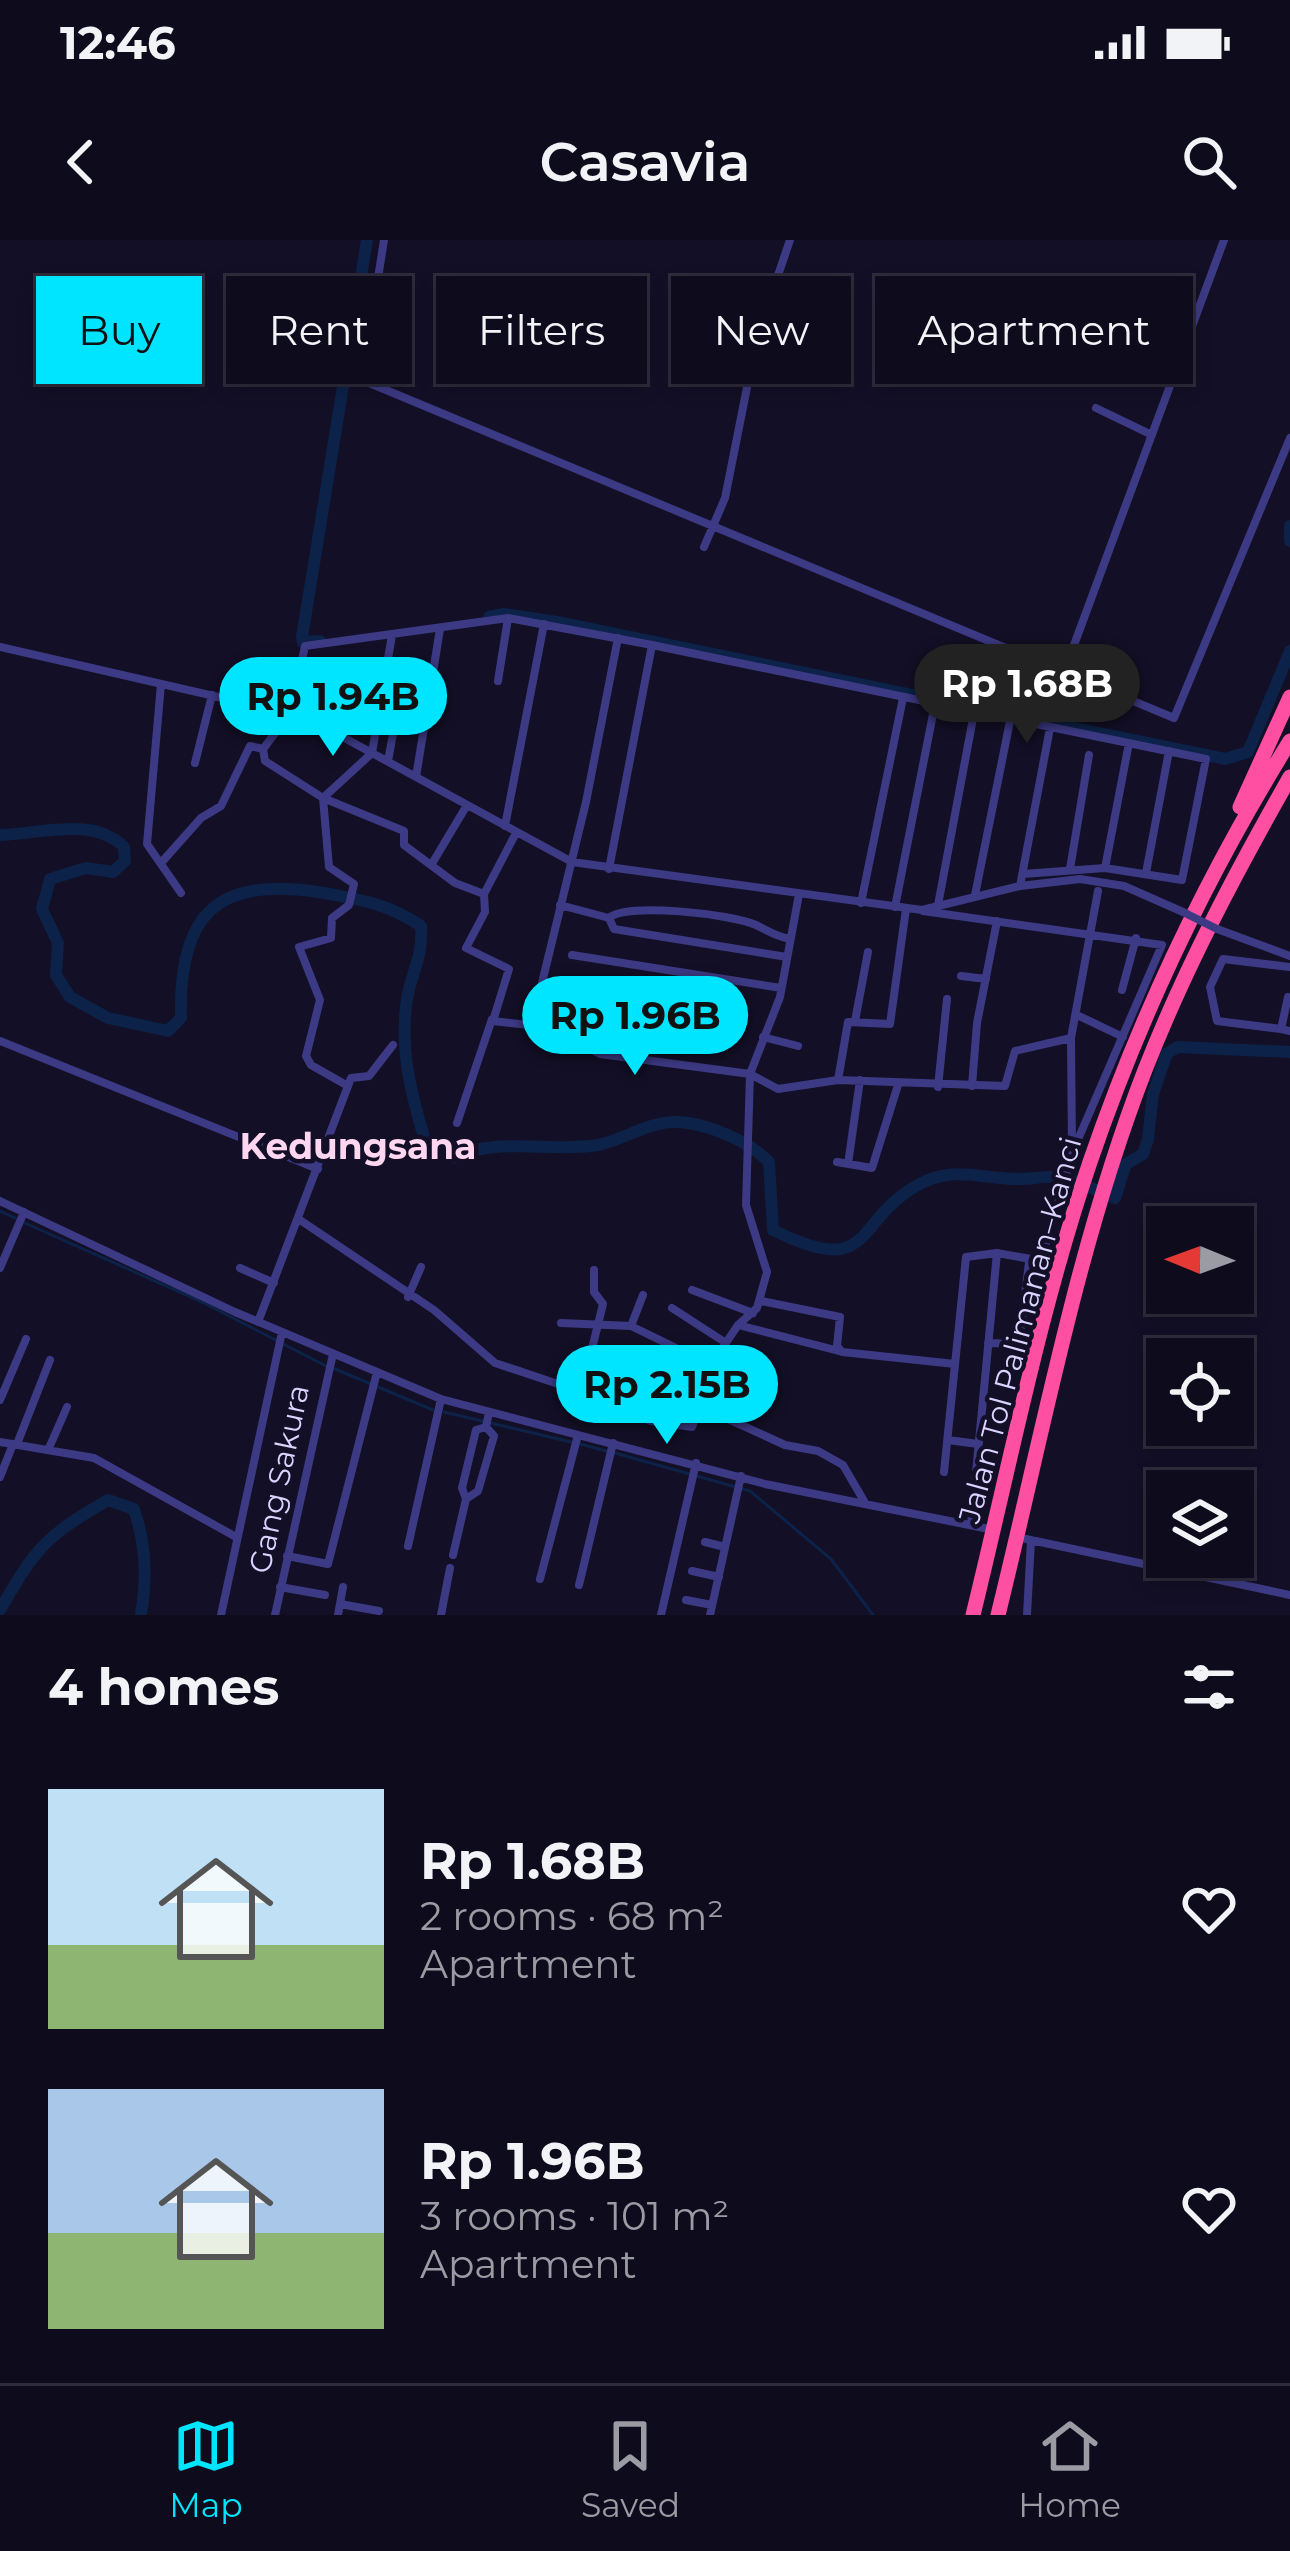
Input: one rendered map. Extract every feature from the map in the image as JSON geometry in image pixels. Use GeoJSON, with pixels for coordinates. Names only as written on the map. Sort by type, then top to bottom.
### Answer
{"type":"FeatureCollection","features":[{"type":"Feature","properties":{"kind":"highway"},"geometry":{"type":"LineString","coordinates":[[1282,740],[1290,697]]}},
{"type":"Feature","properties":{"kind":"highway"},"geometry":{"type":"LineString","coordinates":[[1282,740],[1290,717]]}},
{"type":"Feature","properties":{"kind":"highway","name":"Jalan Tol Palimanan–Kanci"},"geometry":{"type":"LineString","coordinates":[[973,1615],[1041,1338],[1090,1164],[1127,1061],[1201,892],[1282,740]]}},
{"type":"Feature","properties":{"kind":"highway","name":"Jalan Tol Palimanan–Kanci"},"geometry":{"type":"LineString","coordinates":[[998,1615],[1063,1344],[1112,1170],[1188,968],[1290,777]]}},
{"type":"Feature","properties":{"kind":"highway"},"geometry":{"type":"LineString","coordinates":[[1041,1338],[1063,1344]]}},
{"type":"Feature","properties":{"kind":"street"},"geometry":{"type":"LineString","coordinates":[[384,240],[362,380],[1174,718],[1290,438]]}},
{"type":"Feature","properties":{"kind":"street"},"geometry":{"type":"LineString","coordinates":[[704,548],[724,498],[757,337],[790,240]]}},
{"type":"Feature","properties":{"kind":"street"},"geometry":{"type":"LineString","coordinates":[[1064,672],[1224,240]]}},
{"type":"Feature","properties":{"kind":"street"},"geometry":{"type":"LineString","coordinates":[[1096,408],[1152,434]]}},
{"type":"Feature","properties":{"kind":"street"},"geometry":{"type":"LineString","coordinates":[[498,681],[508,618]]}},
{"type":"Feature","properties":{"kind":"street"},"geometry":{"type":"LineString","coordinates":[[484,893],[454,883],[434,862],[404,844],[402,830],[323,798],[265,760],[263,749],[291,712],[303,646],[508,618],[1206,761],[1181,881],[1106,868],[1023,874]]}},
{"type":"Feature","properties":{"kind":"street"},"geometry":{"type":"LineString","coordinates":[[505,826],[544,624]]}},
{"type":"Feature","properties":{"kind":"street"},"geometry":{"type":"LineString","coordinates":[[416,777],[440,629]]}},
{"type":"Feature","properties":{"kind":"street"},"geometry":{"type":"LineString","coordinates":[[323,798],[372,753],[392,635]]}},
{"type":"Feature","properties":{"kind":"street"},"geometry":{"type":"LineString","coordinates":[[532,1024],[572,862],[618,638]]}},
{"type":"Feature","properties":{"kind":"street"},"geometry":{"type":"LineString","coordinates":[[610,869],[652,645]]}},
{"type":"Feature","properties":{"kind":"street"},"geometry":{"type":"LineString","coordinates":[[0,647],[291,712],[572,862],[1159,941],[1162,948],[1073,1151],[1045,1248],[1031,1259],[1019,1344],[988,1343]]}},
{"type":"Feature","properties":{"kind":"street"},"geometry":{"type":"LineString","coordinates":[[388,761],[406,663]]}},
{"type":"Feature","properties":{"kind":"street"},"geometry":{"type":"LineString","coordinates":[[161,684],[147,842],[181,893]]}},
{"type":"Feature","properties":{"kind":"street"},"geometry":{"type":"LineString","coordinates":[[195,763],[212,695]]}},
{"type":"Feature","properties":{"kind":"street"},"geometry":{"type":"LineString","coordinates":[[861,903],[903,698]]}},
{"type":"Feature","properties":{"kind":"street"},"geometry":{"type":"LineString","coordinates":[[895,908],[935,704]]}},
{"type":"Feature","properties":{"kind":"street"},"geometry":{"type":"LineString","coordinates":[[938,905],[974,713]]}},
{"type":"Feature","properties":{"kind":"street"},"geometry":{"type":"LineString","coordinates":[[975,895],[1010,721]]}},
{"type":"Feature","properties":{"kind":"street"},"geometry":{"type":"LineString","coordinates":[[1020,886],[1050,728]]}},
{"type":"Feature","properties":{"kind":"street"},"geometry":{"type":"LineString","coordinates":[[1106,868],[1129,743]]}},
{"type":"Feature","properties":{"kind":"street"},"geometry":{"type":"LineString","coordinates":[[160,863],[198,821],[220,806],[250,746],[263,749]]}},
{"type":"Feature","properties":{"kind":"street"},"geometry":{"type":"LineString","coordinates":[[1146,873],[1169,750]]}},
{"type":"Feature","properties":{"kind":"street"},"geometry":{"type":"LineString","coordinates":[[1070,868],[1090,755]]}},
{"type":"Feature","properties":{"kind":"street"},"geometry":{"type":"LineString","coordinates":[[323,798],[329,867],[353,886],[350,902],[332,918],[329,939],[299,948],[320,1000],[307,1060],[348,1086]]}},
{"type":"Feature","properties":{"kind":"street"},"geometry":{"type":"LineString","coordinates":[[434,862],[467,805]]}},
{"type":"Feature","properties":{"kind":"street"},"geometry":{"type":"LineString","coordinates":[[457,1123],[509,969],[466,948],[485,912],[484,893],[517,833]]}},
{"type":"Feature","properties":{"kind":"street"},"geometry":{"type":"LineString","coordinates":[[922,910],[1057,880],[1106,882],[1290,956]]}},
{"type":"Feature","properties":{"kind":"street"},"geometry":{"type":"LineString","coordinates":[[1073,1151],[1071,1038],[1079,1016],[1098,891]]}},
{"type":"Feature","properties":{"kind":"street"},"geometry":{"type":"LineString","coordinates":[[616,1406],[671,1425],[692,1427],[711,1364],[761,1300],[767,1267],[747,1212],[750,1075],[782,988],[799,894]]}},
{"type":"Feature","properties":{"kind":"street"},"geometry":{"type":"LineString","coordinates":[[560,905],[608,918],[632,907],[749,923],[769,935],[790,939]]}},
{"type":"Feature","properties":{"kind":"street"},"geometry":{"type":"LineString","coordinates":[[838,1080],[848,1023],[890,1024],[906,909]]}},
{"type":"Feature","properties":{"kind":"street"},"geometry":{"type":"LineString","coordinates":[[608,918],[614,929],[787,957]]}},
{"type":"Feature","properties":{"kind":"street"},"geometry":{"type":"LineString","coordinates":[[972,1086],[997,921]]}},
{"type":"Feature","properties":{"kind":"street"},"geometry":{"type":"LineString","coordinates":[[1122,991],[1136,938]]}},
{"type":"Feature","properties":{"kind":"street"},"geometry":{"type":"LineString","coordinates":[[855,1021],[868,952]]}},
{"type":"Feature","properties":{"kind":"street"},"geometry":{"type":"LineString","coordinates":[[572,955],[782,988]]}},
{"type":"Feature","properties":{"kind":"street"},"geometry":{"type":"LineString","coordinates":[[1288,997],[1286,1030],[1216,1021],[1210,987],[1223,958],[1290,967]]}},
{"type":"Feature","properties":{"kind":"street"},"geometry":{"type":"LineString","coordinates":[[962,976],[986,979]]}},
{"type":"Feature","properties":{"kind":"street"},"geometry":{"type":"LineString","coordinates":[[938,1087],[947,999]]}},
{"type":"Feature","properties":{"kind":"street"},"geometry":{"type":"LineString","coordinates":[[1079,1016],[1123,1036]]}},
{"type":"Feature","properties":{"kind":"street"},"geometry":{"type":"LineString","coordinates":[[492,1019],[555,1028],[600,1054],[750,1075],[778,1089],[838,1080],[938,1087],[1010,1085],[1015,1051],[1071,1038]]}},
{"type":"Feature","properties":{"kind":"street"},"geometry":{"type":"LineString","coordinates":[[763,1037],[798,1046]]}},
{"type":"Feature","properties":{"kind":"street"},"geometry":{"type":"LineString","coordinates":[[0,1041],[318,1169]]}},
{"type":"Feature","properties":{"kind":"street"},"geometry":{"type":"LineString","coordinates":[[258,1322],[301,1220],[351,1078],[370,1075],[393,1045]]}},
{"type":"Feature","properties":{"kind":"street"},"geometry":{"type":"LineString","coordinates":[[860,1080],[843,1163],[873,1167],[898,1085]]}},
{"type":"Feature","properties":{"kind":"street"},"geometry":{"type":"LineString","coordinates":[[0,1201],[375,1381],[441,1399],[487,1420],[739,1482],[989,1529]]}},
{"type":"Feature","properties":{"kind":"street"},"geometry":{"type":"LineString","coordinates":[[0,1268],[24,1212]]}},
{"type":"Feature","properties":{"kind":"street"},"geometry":{"type":"LineString","coordinates":[[301,1220],[408,1297],[436,1311],[505,1368],[558,1384],[631,1388],[692,1415],[728,1419],[785,1445],[827,1454],[845,1467],[864,1502]]}},
{"type":"Feature","properties":{"kind":"street"},"geometry":{"type":"LineString","coordinates":[[944,1472],[966,1256],[997,1253],[1031,1259]]}},
{"type":"Feature","properties":{"kind":"street"},"geometry":{"type":"LineString","coordinates":[[971,1525],[997,1253]]}},
{"type":"Feature","properties":{"kind":"street"},"geometry":{"type":"LineString","coordinates":[[408,1297],[421,1267]]}},
{"type":"Feature","properties":{"kind":"street"},"geometry":{"type":"LineString","coordinates":[[241,1268],[274,1283]]}},
{"type":"Feature","properties":{"kind":"street"},"geometry":{"type":"LineString","coordinates":[[588,1365],[603,1303],[594,1292],[594,1270]]}},
{"type":"Feature","properties":{"kind":"street"},"geometry":{"type":"LineString","coordinates":[[692,1290],[753,1313]]}},
{"type":"Feature","properties":{"kind":"street"},"geometry":{"type":"LineString","coordinates":[[631,1326],[643,1295]]}},
{"type":"Feature","properties":{"kind":"street"},"geometry":{"type":"LineString","coordinates":[[761,1300],[840,1317],[840,1351]]}},
{"type":"Feature","properties":{"kind":"street"},"geometry":{"type":"LineString","coordinates":[[672,1308],[726,1343]]}},
{"type":"Feature","properties":{"kind":"street"},"geometry":{"type":"LineString","coordinates":[[561,1323],[631,1326],[711,1364]]}},
{"type":"Feature","properties":{"kind":"street"},"geometry":{"type":"LineString","coordinates":[[738,1325],[840,1351],[956,1364]]}},
{"type":"Feature","properties":{"kind":"street"},"geometry":{"type":"LineString","coordinates":[[221,1615],[281,1337]]}},
{"type":"Feature","properties":{"kind":"street"},"geometry":{"type":"LineString","coordinates":[[0,1400],[26,1339]]}},
{"type":"Feature","properties":{"kind":"street","name":"Gang Sakura"},"geometry":{"type":"LineString","coordinates":[[274,1615],[332,1358]]}},
{"type":"Feature","properties":{"kind":"street"},"geometry":{"type":"LineString","coordinates":[[0,1477],[50,1360]]}},
{"type":"Feature","properties":{"kind":"street"},"geometry":{"type":"LineString","coordinates":[[287,1556],[328,1564],[375,1381]]}},
{"type":"Feature","properties":{"kind":"street"},"geometry":{"type":"LineString","coordinates":[[408,1546],[441,1399]]}},
{"type":"Feature","properties":{"kind":"street"},"geometry":{"type":"LineString","coordinates":[[49,1448],[67,1406]]}},
{"type":"Feature","properties":{"kind":"street"},"geometry":{"type":"LineString","coordinates":[[453,1555],[466,1499],[482,1481],[494,1436],[487,1420]]}},
{"type":"Feature","properties":{"kind":"street"},"geometry":{"type":"LineString","coordinates":[[466,1499],[462,1488],[476,1430],[487,1420]]}},
{"type":"Feature","properties":{"kind":"street"},"geometry":{"type":"LineString","coordinates":[[948,1440],[978,1444]]}},
{"type":"Feature","properties":{"kind":"street"},"geometry":{"type":"LineString","coordinates":[[540,1579],[577,1441]]}},
{"type":"Feature","properties":{"kind":"street"},"geometry":{"type":"LineString","coordinates":[[0,1442],[49,1448],[124,1470],[236,1537]]}},
{"type":"Feature","properties":{"kind":"street"},"geometry":{"type":"LineString","coordinates":[[579,1585],[611,1450]]}},
{"type":"Feature","properties":{"kind":"street"},"geometry":{"type":"LineString","coordinates":[[661,1615],[695,1469]]}},
{"type":"Feature","properties":{"kind":"street"},"geometry":{"type":"LineString","coordinates":[[686,1600],[711,1610],[739,1482]]}},
{"type":"Feature","properties":{"kind":"street"},"geometry":{"type":"LineString","coordinates":[[1027,1615],[1028,1539],[1290,1595]]}},
{"type":"Feature","properties":{"kind":"street"},"geometry":{"type":"LineString","coordinates":[[704,1542],[725,1547]]}},
{"type":"Feature","properties":{"kind":"street"},"geometry":{"type":"LineString","coordinates":[[441,1615],[450,1568]]}},
{"type":"Feature","properties":{"kind":"street"},"geometry":{"type":"LineString","coordinates":[[692,1571],[718,1577]]}},
{"type":"Feature","properties":{"kind":"street"},"geometry":{"type":"LineString","coordinates":[[343,1586],[339,1610],[379,1610]]}},
{"type":"Feature","properties":{"kind":"street"},"geometry":{"type":"LineString","coordinates":[[280,1587],[325,1595]]}},
{"type":"Feature","properties":{"kind":"waterway"},"geometry":{"type":"LineString","coordinates":[[320,641],[303,642],[302,637],[367,240]]}},
{"type":"Feature","properties":{"kind":"waterway"},"geometry":{"type":"LineString","coordinates":[[1290,526],[1290,541]]}},
{"type":"Feature","properties":{"kind":"waterway"},"geometry":{"type":"LineString","coordinates":[[489,617],[504,614],[557,622],[1225,759],[1248,752],[1290,651]]}},
{"type":"Feature","properties":{"kind":"waterway"},"geometry":{"type":"LineString","coordinates":[[0,835],[82,829],[124,847],[125,861],[113,872],[86,868],[50,879],[42,909],[58,943],[56,975],[70,997],[108,1018],[168,1031],[181,1018],[187,951],[197,927],[212,909],[232,897],[288,889],[375,904],[421,926],[405,1037],[412,1092],[427,1147],[453,1158],[505,1146],[598,1145],[667,1122],[701,1126],[739,1140],[769,1162],[773,1230],[807,1245],[848,1247],[902,1195],[949,1175],[1061,1178],[1115,1198],[1126,1164],[1143,1154],[1153,1094],[1167,1053],[1178,1047],[1290,1052]]}},
{"type":"Feature","properties":{"kind":"waterway"},"geometry":{"type":"LineString","coordinates":[[0,1211],[15,1218]]}},
{"type":"Feature","properties":{"kind":"waterway"},"geometry":{"type":"LineString","coordinates":[[25,1223],[204,1303],[326,1366]]}},
{"type":"Feature","properties":{"kind":"waterway"},"geometry":{"type":"LineString","coordinates":[[335,1369],[433,1410]]}},
{"type":"Feature","properties":{"kind":"waterway"},"geometry":{"type":"LineString","coordinates":[[444,1412],[571,1442]]}},
{"type":"Feature","properties":{"kind":"waterway"},"geometry":{"type":"LineString","coordinates":[[580,1444],[606,1451]]}},
{"type":"Feature","properties":{"kind":"waterway"},"geometry":{"type":"LineString","coordinates":[[615,1453],[750,1491],[831,1559],[873,1615]]}},
{"type":"Feature","properties":{"kind":"waterway"},"geometry":{"type":"LineString","coordinates":[[0,1610],[44,1545],[108,1500],[134,1509],[144,1561],[141,1615]]}},
{"type":"Feature","properties":{"kind":"district","name":"Kedungsana"},"geometry":{"type":"Point","coordinates":[358,1146]}}]}
